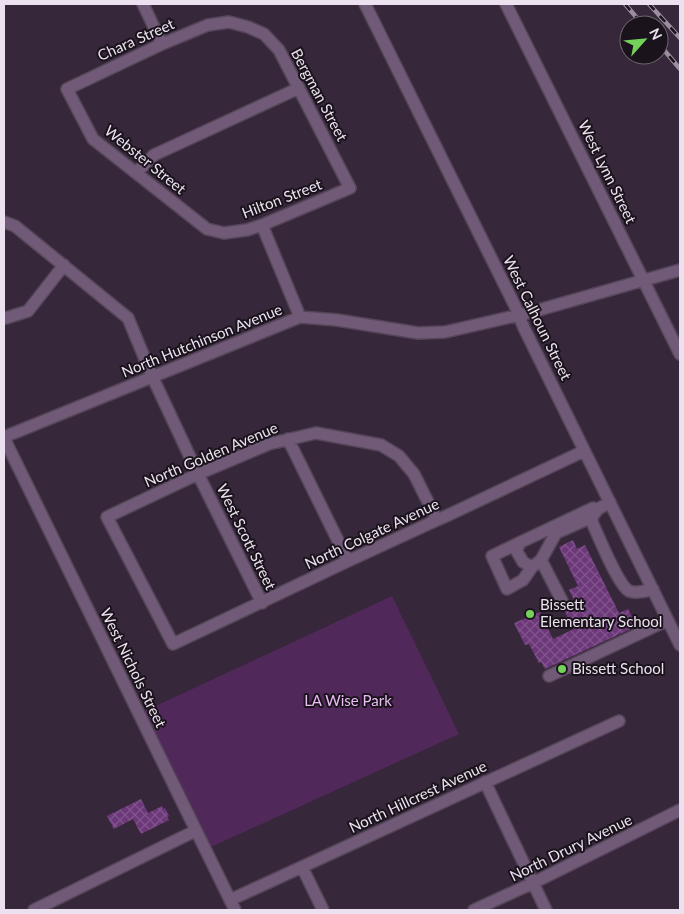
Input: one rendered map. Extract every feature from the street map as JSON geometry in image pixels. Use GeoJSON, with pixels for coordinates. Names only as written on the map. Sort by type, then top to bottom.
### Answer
{"type":"FeatureCollection","features":[{"type":"Feature","properties":{"kind":"street"},"geometry":{"type":"LineString","coordinates":[[143,4],[162,44]]}},
{"type":"Feature","properties":{"kind":"street","name":"West Calhoun Street"},"geometry":{"type":"LineString","coordinates":[[365,4],[680,645]]}},
{"type":"Feature","properties":{"kind":"street","name":"West Lynn Street"},"geometry":{"type":"LineString","coordinates":[[506,4],[680,354]]}},
{"type":"Feature","properties":{"kind":"street","name":"Chara Street"},"geometry":{"type":"LineString","coordinates":[[68,89],[162,44],[208,25],[229,22],[248,27]]}},
{"type":"Feature","properties":{"kind":"street","name":"Bergman Street"},"geometry":{"type":"LineString","coordinates":[[248,27],[264,34],[278,50],[350,188]]}},
{"type":"Feature","properties":{"kind":"street"},"geometry":{"type":"LineString","coordinates":[[136,173],[154,155],[299,88]]}},
{"type":"Feature","properties":{"kind":"street","name":"Webster Street"},"geometry":{"type":"LineString","coordinates":[[68,89],[93,139],[207,229],[224,233]]}},
{"type":"Feature","properties":{"kind":"street","name":"Hilton Street"},"geometry":{"type":"LineString","coordinates":[[224,233],[247,230],[262,225],[350,188]]}},
{"type":"Feature","properties":{"kind":"street","name":"West Scott Street"},"geometry":{"type":"LineString","coordinates":[[4,222],[15,226],[128,318],[152,376],[198,474],[262,602]]}},
{"type":"Feature","properties":{"kind":"street"},"geometry":{"type":"LineString","coordinates":[[262,225],[300,317]]}},
{"type":"Feature","properties":{"kind":"street"},"geometry":{"type":"LineString","coordinates":[[6,318],[28,310],[64,265]]}},
{"type":"Feature","properties":{"kind":"street","name":"North Hutchinson Avenue"},"geometry":{"type":"LineString","coordinates":[[4,438],[300,317],[337,320],[427,334],[445,332],[519,315],[680,270]]}},
{"type":"Feature","properties":{"kind":"street","name":"North Golden Avenue"},"geometry":{"type":"LineString","coordinates":[[173,644],[108,517],[198,474],[269,444],[316,432],[381,446],[398,456],[414,474],[437,520]]}},
{"type":"Feature","properties":{"kind":"street","name":"West Nichols Street"},"geometry":{"type":"LineString","coordinates":[[4,438],[235,910]]}},
{"type":"Feature","properties":{"kind":"street"},"geometry":{"type":"LineString","coordinates":[[288,439],[348,561]]}},
{"type":"Feature","properties":{"kind":"street","name":"North Colgate Avenue"},"geometry":{"type":"LineString","coordinates":[[173,644],[584,451]]}},
{"type":"Feature","properties":{"kind":"street"},"geometry":{"type":"LineString","coordinates":[[610,502],[595,513],[556,533],[523,580],[507,589],[492,556],[593,508],[595,513],[592,522],[620,581],[630,591],[641,592],[653,589]]}},
{"type":"Feature","properties":{"kind":"street"},"geometry":{"type":"LineString","coordinates":[[521,542],[516,550],[523,562],[536,563]]}},
{"type":"Feature","properties":{"kind":"street"},"geometry":{"type":"LineString","coordinates":[[536,563],[562,602]]}},
{"type":"Feature","properties":{"kind":"street"},"geometry":{"type":"LineString","coordinates":[[549,676],[668,620]]}},
{"type":"Feature","properties":{"kind":"street","name":"North Hillcrest Avenue"},"geometry":{"type":"LineString","coordinates":[[230,900],[619,721]]}},
{"type":"Feature","properties":{"kind":"street"},"geometry":{"type":"LineString","coordinates":[[485,782],[546,910]]}},
{"type":"Feature","properties":{"kind":"street","name":"North Drury Avenue"},"geometry":{"type":"LineString","coordinates":[[474,910],[680,810]]}},
{"type":"Feature","properties":{"kind":"street"},"geometry":{"type":"LineString","coordinates":[[34,910],[195,831]]}},
{"type":"Feature","properties":{"kind":"street"},"geometry":{"type":"LineString","coordinates":[[302,867],[323,910]]}},
{"type":"Feature","properties":{"kind":"green space","name":"LA Wise Park"},"geometry":{"type":"Polygon","coordinates":[[[392,596],[459,734],[211,847],[145,711],[392,596]]]}},
{"type":"Feature","properties":{"kind":"building"},"geometry":{"type":"Polygon","coordinates":[[[573,540],[577,549],[585,545],[619,613],[628,609],[637,626],[545,669],[541,662],[539,663],[529,644],[525,645],[514,623],[540,612],[553,639],[574,629],[564,610],[576,604],[569,590],[578,586],[559,547],[573,540]]]}},
{"type":"Feature","properties":{"kind":"building"},"geometry":{"type":"Polygon","coordinates":[[[141,799],[148,813],[162,806],[163,809],[165,808],[169,820],[141,834],[133,819],[114,829],[107,816],[141,799]]]}},
{"type":"Feature","properties":{"kind":"railway"},"geometry":{"type":"LineString","coordinates":[[625,4],[634,15]]}},
{"type":"Feature","properties":{"kind":"railway"},"geometry":{"type":"LineString","coordinates":[[649,4],[680,38]]}},
{"type":"Feature","properties":{"kind":"railway"},"geometry":{"type":"LineString","coordinates":[[669,56],[680,69]]}},
{"type":"Feature","properties":{"kind":"place","name":"Bissett Elementary School"},"geometry":{"type":"Point","coordinates":[530,614]}},
{"type":"Feature","properties":{"kind":"place","name":"Bissett School"},"geometry":{"type":"Point","coordinates":[562,669]}}]}
